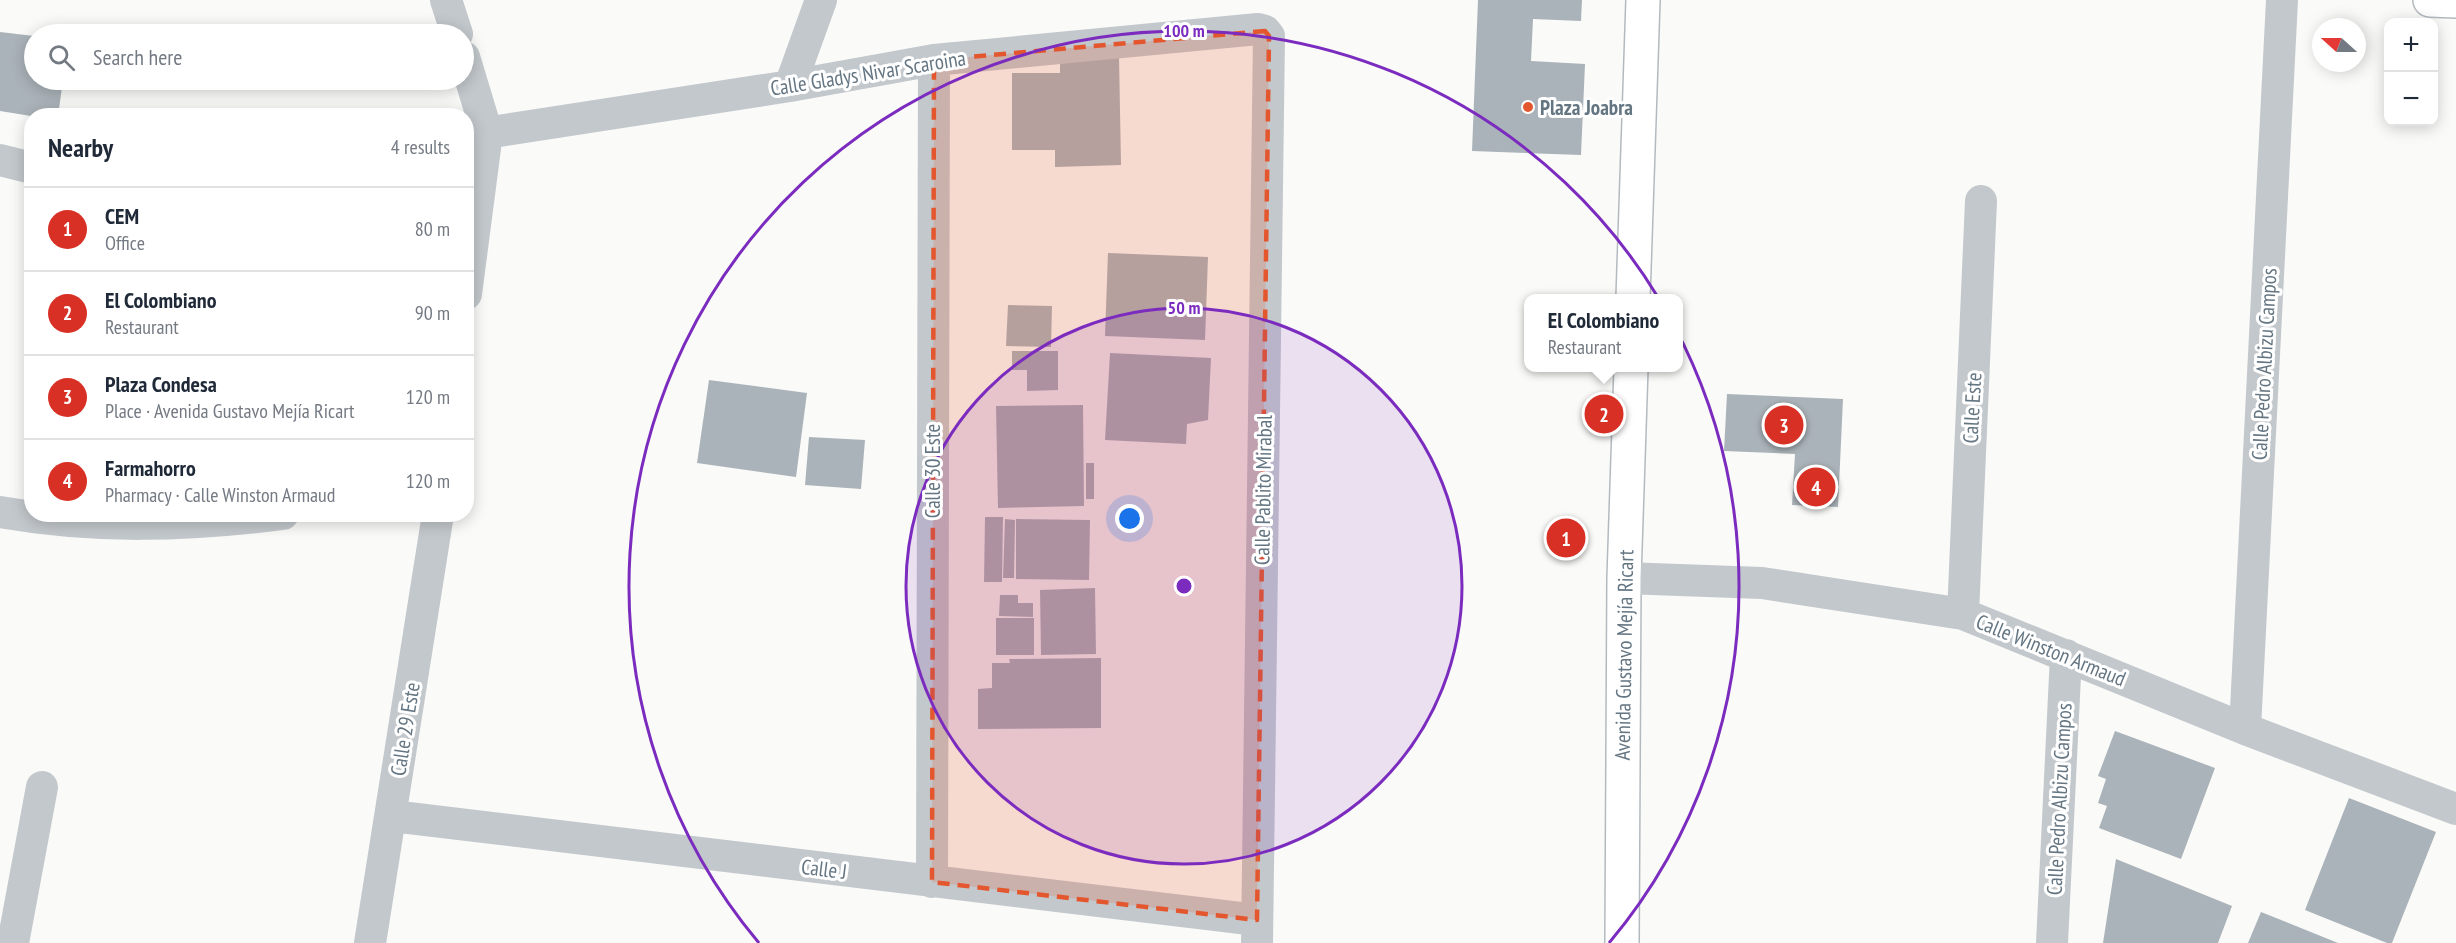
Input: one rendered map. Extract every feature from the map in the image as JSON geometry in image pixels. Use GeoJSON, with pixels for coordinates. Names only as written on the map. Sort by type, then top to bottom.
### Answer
{"type":"FeatureCollection","features":[{"type":"Feature","properties":{"kind":"street"},"geometry":{"type":"LineString","coordinates":[[446,0],[454,24]]}},
{"type":"Feature","properties":{"kind":"street"},"geometry":{"type":"LineString","coordinates":[[790,86],[821,0]]}},
{"type":"Feature","properties":{"kind":"street"},"geometry":{"type":"LineString","coordinates":[[1633,294],[1643,0]]}},
{"type":"Feature","properties":{"kind":"street","name":"Calle Pedro Albizu Campos"},"geometry":{"type":"LineString","coordinates":[[2246,729],[2282,0]]}},
{"type":"Feature","properties":{"kind":"street"},"geometry":{"type":"LineString","coordinates":[[2430,0],[2456,1]]}},
{"type":"Feature","properties":{"kind":"street","name":"Calle Gladys Nivar Scaroina"},"geometry":{"type":"LineString","coordinates":[[477,135],[790,86],[934,60],[1258,29],[1265,31],[1269,36]]}},
{"type":"Feature","properties":{"kind":"street","name":"Calle Pablito Mirabal"},"geometry":{"type":"LineString","coordinates":[[1257,931],[1269,36]]}},
{"type":"Feature","properties":{"kind":"street","name":"Calle 30 Este"},"geometry":{"type":"LineString","coordinates":[[932,882],[934,60]]}},
{"type":"Feature","properties":{"kind":"street"},"geometry":{"type":"LineString","coordinates":[[470,90],[472,108]]}},
{"type":"Feature","properties":{"kind":"street"},"geometry":{"type":"LineString","coordinates":[[474,117],[477,135],[474,178]]}},
{"type":"Feature","properties":{"kind":"street"},"geometry":{"type":"LineString","coordinates":[[0,160],[24,166]]}},
{"type":"Feature","properties":{"kind":"street","name":"Calle Este"},"geometry":{"type":"LineString","coordinates":[[1963,614],[1981,201]]}},
{"type":"Feature","properties":{"kind":"street","name":"Avenida Gustavo Mejía Ricart"},"geometry":{"type":"LineString","coordinates":[[1622,943],[1624,578],[1631,372]]}},
{"type":"Feature","properties":{"kind":"street"},"geometry":{"type":"LineString","coordinates":[[0,512],[24,515]]}},
{"type":"Feature","properties":{"kind":"street"},"geometry":{"type":"LineString","coordinates":[[87,522],[152,525],[216,522]]}},
{"type":"Feature","properties":{"kind":"street","name":"Calle 29 Este"},"geometry":{"type":"LineString","coordinates":[[370,943],[392,816],[437,522]]}},
{"type":"Feature","properties":{"kind":"street","name":"Calle Winston Armaud"},"geometry":{"type":"LineString","coordinates":[[1624,578],[1762,583],[1963,614],[2246,729],[2456,809]]}},
{"type":"Feature","properties":{"kind":"street","name":"Calle Pedro Albizu Campos"},"geometry":{"type":"LineString","coordinates":[[2052,943],[2066,655]]}},
{"type":"Feature","properties":{"kind":"street"},"geometry":{"type":"LineString","coordinates":[[13,943],[42,787]]}},
{"type":"Feature","properties":{"kind":"street","name":"Calle J"},"geometry":{"type":"LineString","coordinates":[[392,816],[932,882],[1257,931]]}},
{"type":"Feature","properties":{"kind":"highlighted area"},"geometry":{"type":"Polygon","coordinates":[[[1265,31],[1269,36],[1257,920],[932,882],[934,60],[1265,31]]]}},
{"type":"Feature","properties":{"kind":"building","name":"Plaza Joabra"},"geometry":{"type":"Polygon","coordinates":[[[1478,0],[1582,0],[1581,21],[1533,19],[1531,61],[1585,64],[1581,155],[1472,151],[1478,0]]]}},
{"type":"Feature","properties":{"kind":"building"},"geometry":{"type":"Polygon","coordinates":[[[0,32],[24,35],[24,90],[62,90],[59,108],[24,108],[24,115],[0,111],[0,32]]]}},
{"type":"Feature","properties":{"kind":"building"},"geometry":{"type":"Polygon","coordinates":[[[1119,56],[1121,165],[1055,167],[1055,150],[1012,150],[1012,73],[1060,73],[1060,57],[1119,56]]]}},
{"type":"Feature","properties":{"kind":"building"},"geometry":{"type":"Polygon","coordinates":[[[1108,253],[1208,257],[1205,340],[1105,336],[1108,253]]]}},
{"type":"Feature","properties":{"kind":"building"},"geometry":{"type":"Polygon","coordinates":[[[1008,305],[1052,306],[1051,347],[1006,346],[1008,305]]]}},
{"type":"Feature","properties":{"kind":"building"},"geometry":{"type":"Polygon","coordinates":[[[1012,351],[1058,351],[1058,390],[1027,391],[1027,370],[1012,370],[1012,351]]]}},
{"type":"Feature","properties":{"kind":"building"},"geometry":{"type":"Polygon","coordinates":[[[1110,353],[1211,358],[1208,420],[1187,424],[1186,444],[1105,440],[1110,353]]]}},
{"type":"Feature","properties":{"kind":"building"},"geometry":{"type":"Polygon","coordinates":[[[709,380],[807,393],[796,477],[697,463],[709,380]]]}},
{"type":"Feature","properties":{"kind":"building"},"geometry":{"type":"Polygon","coordinates":[[[1727,394],[1843,399],[1838,507],[1792,505],[1795,454],[1724,451],[1727,394]]]}},
{"type":"Feature","properties":{"kind":"building"},"geometry":{"type":"Polygon","coordinates":[[[1083,405],[1084,506],[998,508],[996,406],[1083,405]]]}},
{"type":"Feature","properties":{"kind":"building"},"geometry":{"type":"Polygon","coordinates":[[[809,437],[865,440],[861,489],[805,485],[809,437]]]}},
{"type":"Feature","properties":{"kind":"building"},"geometry":{"type":"Polygon","coordinates":[[[1086,463],[1094,463],[1094,499],[1086,499],[1086,463]]]}},
{"type":"Feature","properties":{"kind":"building"},"geometry":{"type":"Polygon","coordinates":[[[985,517],[1003,517],[1002,582],[984,582],[985,517]]]}},
{"type":"Feature","properties":{"kind":"building"},"geometry":{"type":"Polygon","coordinates":[[[1005,519],[1015,520],[1014,578],[1003,578],[1005,519]]]}},
{"type":"Feature","properties":{"kind":"building"},"geometry":{"type":"Polygon","coordinates":[[[1016,519],[1090,520],[1089,580],[1016,579],[1016,519]]]}},
{"type":"Feature","properties":{"kind":"building"},"geometry":{"type":"Polygon","coordinates":[[[1095,588],[1096,654],[1041,655],[1040,590],[1095,588]]]}},
{"type":"Feature","properties":{"kind":"building"},"geometry":{"type":"Polygon","coordinates":[[[1000,595],[1018,595],[1018,603],[1033,603],[1033,617],[999,616],[1000,595]]]}},
{"type":"Feature","properties":{"kind":"building"},"geometry":{"type":"Polygon","coordinates":[[[996,618],[1034,618],[1034,655],[996,655],[996,618]]]}},
{"type":"Feature","properties":{"kind":"building"},"geometry":{"type":"Polygon","coordinates":[[[1101,658],[1101,728],[978,729],[978,689],[992,688],[992,663],[1010,663],[1009,659],[1101,658]]]}},
{"type":"Feature","properties":{"kind":"building"},"geometry":{"type":"Polygon","coordinates":[[[2115,731],[2215,768],[2181,859],[2099,828],[2107,806],[2098,803],[2106,779],[2098,776],[2115,731]]]}},
{"type":"Feature","properties":{"kind":"building"},"geometry":{"type":"Polygon","coordinates":[[[2349,798],[2436,832],[2392,943],[2305,910],[2349,798]]]}},
{"type":"Feature","properties":{"kind":"building"},"geometry":{"type":"Polygon","coordinates":[[[2116,859],[2232,906],[2218,943],[2103,943],[2116,859]]]}},
{"type":"Feature","properties":{"kind":"building"},"geometry":{"type":"Polygon","coordinates":[[[2261,912],[2338,943],[2248,943],[2261,912]]]}},
{"type":"Feature","properties":{"kind":"place","name":"Plaza Joabra"},"geometry":{"type":"Point","coordinates":[1528,107]}},
{"type":"Feature","properties":{"kind":"place","name":"El Colombiano"},"geometry":{"type":"Point","coordinates":[1604,414]}},
{"type":"Feature","properties":{"kind":"place","name":"Plaza Condesa"},"geometry":{"type":"Point","coordinates":[1784,425]}},
{"type":"Feature","properties":{"kind":"place","name":"Farmahorro"},"geometry":{"type":"Point","coordinates":[1816,487]}},
{"type":"Feature","properties":{"kind":"place","name":"CEM"},"geometry":{"type":"Point","coordinates":[1566,538]}}]}
